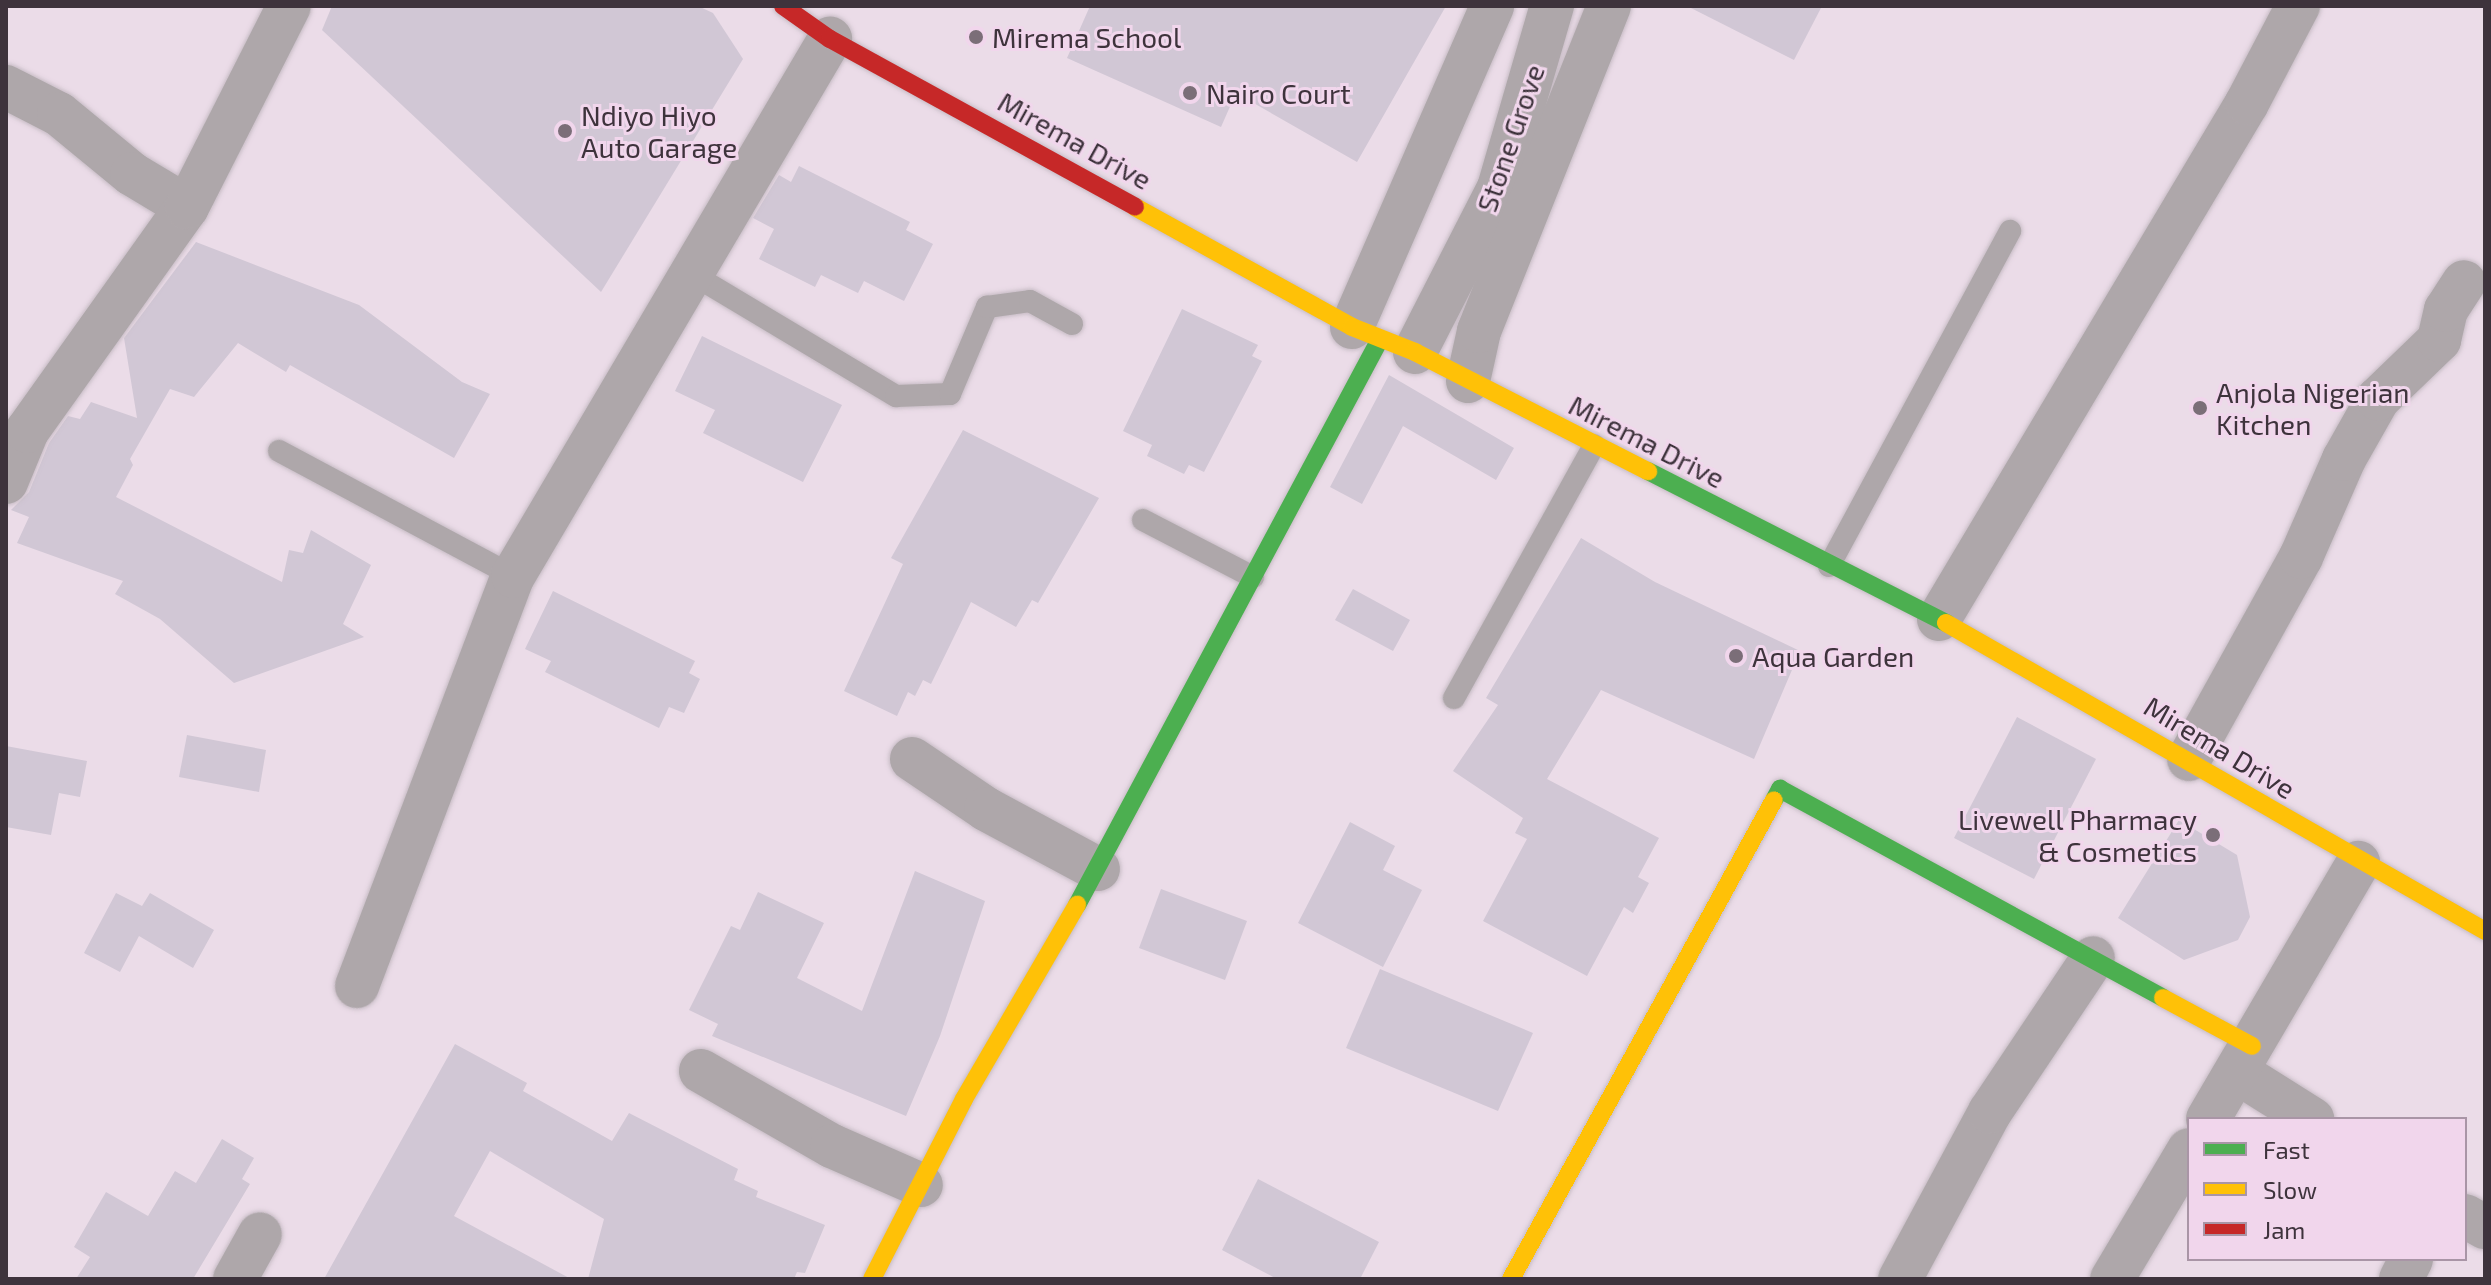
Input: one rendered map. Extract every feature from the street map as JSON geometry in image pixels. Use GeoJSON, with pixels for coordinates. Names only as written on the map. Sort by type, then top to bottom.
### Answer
{"type":"FeatureCollection","features":[{"type":"Feature","properties":{"kind":"street"},"geometry":{"type":"LineString","coordinates":[[6,482],[27,431],[187,207],[289,6]]}},
{"type":"Feature","properties":{"kind":"street","name":"Mirema Drive"},"geometry":{"type":"LineString","coordinates":[[783,6],[830,39],[1382,340],[1939,619],[2189,759],[2358,863],[2485,931]]}},
{"type":"Feature","properties":{"kind":"street"},"geometry":{"type":"LineString","coordinates":[[872,1279],[964,1099],[1098,869],[1382,340],[1492,6]]}},
{"type":"Feature","properties":{"kind":"street","name":"Stone Grove"},"geometry":{"type":"LineString","coordinates":[[1382,340],[1499,188],[1552,6]]}},
{"type":"Feature","properties":{"kind":"street"},"geometry":{"type":"LineString","coordinates":[[1468,381],[1489,304],[1609,6]]}},
{"type":"Feature","properties":{"kind":"street"},"geometry":{"type":"LineString","coordinates":[[1939,619],[2247,103],[2298,6]]}},
{"type":"Feature","properties":{"kind":"street"},"geometry":{"type":"LineString","coordinates":[[357,986],[513,576],[830,39]]}},
{"type":"Feature","properties":{"kind":"street"},"geometry":{"type":"LineString","coordinates":[[6,87],[59,114],[132,174],[187,207]]}},
{"type":"Feature","properties":{"kind":"street"},"geometry":{"type":"LineString","coordinates":[[2189,759],[2301,557],[2344,459],[2378,399],[2439,340],[2446,310],[2464,282]]}},
{"type":"Feature","properties":{"kind":"street"},"geometry":{"type":"LineString","coordinates":[[912,759],[986,809],[1098,869]]}},
{"type":"Feature","properties":{"kind":"street"},"geometry":{"type":"LineString","coordinates":[[1511,1279],[1780,789],[2093,958],[2245,1059],[2310,1117]]}},
{"type":"Feature","properties":{"kind":"street"},"geometry":{"type":"LineString","coordinates":[[2209,1117],[2358,863]]}},
{"type":"Feature","properties":{"kind":"street"},"geometry":{"type":"LineString","coordinates":[[1900,1279],[1990,1112],[2093,958]]}},
{"type":"Feature","properties":{"kind":"street"},"geometry":{"type":"LineString","coordinates":[[701,1071],[832,1146],[921,1185]]}},
{"type":"Feature","properties":{"kind":"street"},"geometry":{"type":"LineString","coordinates":[[2112,1279],[2187,1153]]}},
{"type":"Feature","properties":{"kind":"street"},"geometry":{"type":"LineString","coordinates":[[2467,1217],[2485,1227]]}},
{"type":"Feature","properties":{"kind":"street"},"geometry":{"type":"LineString","coordinates":[[235,1279],[260,1234]]}},
{"type":"Feature","properties":{"kind":"street"},"geometry":{"type":"LineString","coordinates":[[2401,1279],[2410,1261]]}},
{"type":"Feature","properties":{"kind":"lane"},"geometry":{"type":"LineString","coordinates":[[1829,566],[2010,231]]}},
{"type":"Feature","properties":{"kind":"lane"},"geometry":{"type":"LineString","coordinates":[[692,274],[896,396],[950,394],[987,307],[1030,301],[1072,324]]}},
{"type":"Feature","properties":{"kind":"lane"},"geometry":{"type":"LineString","coordinates":[[1454,698],[1594,445]]}},
{"type":"Feature","properties":{"kind":"lane"},"geometry":{"type":"LineString","coordinates":[[279,451],[513,576]]}},
{"type":"Feature","properties":{"kind":"lane"},"geometry":{"type":"LineString","coordinates":[[1143,520],[1253,577]]}},
{"type":"Feature","properties":{"kind":"building","name":"Ndiyo Hiyo Auto Garage"},"geometry":{"type":"Polygon","coordinates":[[[332,6],[698,6],[713,13],[743,59],[601,292],[322,30],[332,6]]]}},
{"type":"Feature","properties":{"kind":"building"},"geometry":{"type":"Polygon","coordinates":[[[1090,6],[1446,6],[1357,162],[1236,93],[1221,127],[1067,58],[1090,6]]]}},
{"type":"Feature","properties":{"kind":"building"},"geometry":{"type":"Polygon","coordinates":[[[1687,6],[1822,6],[1794,60],[1687,6]]]}},
{"type":"Feature","properties":{"kind":"building"},"geometry":{"type":"Polygon","coordinates":[[[799,166],[910,222],[906,230],[933,244],[904,301],[864,281],[858,293],[821,275],[815,287],[759,259],[774,229],[753,218],[779,175],[791,182],[799,166]]]}},
{"type":"Feature","properties":{"kind":"building"},"geometry":{"type":"Polygon","coordinates":[[[196,242],[359,305],[462,382],[490,394],[454,458],[290,365],[286,372],[238,343],[194,397],[170,389],[130,459],[133,465],[116,497],[282,582],[289,550],[303,553],[311,530],[371,565],[343,624],[364,637],[234,683],[160,619],[115,594],[123,581],[17,543],[29,517],[11,510],[29,492],[49,443],[68,416],[80,419],[91,402],[137,418],[124,338],[196,242]]]}},
{"type":"Feature","properties":{"kind":"building"},"geometry":{"type":"Polygon","coordinates":[[[1182,309],[1258,345],[1252,356],[1262,361],[1204,472],[1189,465],[1184,474],[1147,456],[1152,445],[1123,431],[1182,309]]]}},
{"type":"Feature","properties":{"kind":"building"},"geometry":{"type":"Polygon","coordinates":[[[702,336],[842,405],[803,482],[703,433],[715,410],[675,391],[702,336]]]}},
{"type":"Feature","properties":{"kind":"building"},"geometry":{"type":"Polygon","coordinates":[[[1389,375],[1514,448],[1496,480],[1403,426],[1362,504],[1330,487],[1389,375]]]}},
{"type":"Feature","properties":{"kind":"building"},"geometry":{"type":"Polygon","coordinates":[[[963,430],[1099,498],[1038,603],[1032,600],[1016,627],[971,602],[931,684],[923,680],[915,696],[908,692],[897,716],[844,691],[903,564],[891,558],[963,430]]]}},
{"type":"Feature","properties":{"kind":"building"},"geometry":{"type":"Polygon","coordinates":[[[1581,538],[1655,582],[1800,651],[1754,759],[1601,690],[1547,779],[1659,838],[1638,877],[1649,883],[1633,913],[1624,907],[1587,976],[1483,921],[1527,839],[1515,833],[1523,818],[1453,771],[1498,705],[1486,698],[1581,538]]]}},
{"type":"Feature","properties":{"kind":"building"},"geometry":{"type":"Polygon","coordinates":[[[1353,589],[1410,620],[1393,651],[1335,620],[1353,589]]]}},
{"type":"Feature","properties":{"kind":"building"},"geometry":{"type":"Polygon","coordinates":[[[553,591],[695,661],[689,673],[700,679],[684,713],[669,707],[659,728],[545,672],[551,661],[525,649],[553,591]]]}},
{"type":"Feature","properties":{"kind":"building"},"geometry":{"type":"Polygon","coordinates":[[[2017,717],[2096,759],[2034,879],[1954,838],[2017,717]]]}},
{"type":"Feature","properties":{"kind":"building"},"geometry":{"type":"Polygon","coordinates":[[[187,735],[266,750],[259,792],[179,777],[187,735]]]}},
{"type":"Feature","properties":{"kind":"building"},"geometry":{"type":"Polygon","coordinates":[[[6,746],[87,761],[80,797],[59,793],[51,835],[6,827],[6,746]]]}},
{"type":"Feature","properties":{"kind":"building"},"geometry":{"type":"Polygon","coordinates":[[[2179,820],[2237,855],[2250,917],[2238,940],[2184,960],[2118,918],[2179,820]]]}},
{"type":"Feature","properties":{"kind":"building"},"geometry":{"type":"Polygon","coordinates":[[[1350,822],[1395,846],[1383,870],[1422,890],[1383,967],[1298,923],[1350,822]]]}},
{"type":"Feature","properties":{"kind":"building"},"geometry":{"type":"Polygon","coordinates":[[[915,871],[985,901],[940,1036],[906,1116],[712,1036],[718,1024],[689,1010],[731,926],[740,930],[758,892],[824,923],[797,978],[862,1011],[915,871]]]}},
{"type":"Feature","properties":{"kind":"building"},"geometry":{"type":"Polygon","coordinates":[[[1161,889],[1247,921],[1225,980],[1139,948],[1161,889]]]}},
{"type":"Feature","properties":{"kind":"building"},"geometry":{"type":"Polygon","coordinates":[[[116,893],[142,906],[150,893],[214,930],[193,968],[139,936],[120,972],[84,953],[116,893]]]}},
{"type":"Feature","properties":{"kind":"building"},"geometry":{"type":"Polygon","coordinates":[[[1380,969],[1533,1033],[1498,1111],[1346,1048],[1380,969]]]}},
{"type":"Feature","properties":{"kind":"building"},"geometry":{"type":"Polygon","coordinates":[[[455,1044],[527,1083],[523,1091],[612,1141],[629,1113],[738,1169],[734,1180],[758,1191],[756,1197],[825,1225],[805,1273],[797,1272],[794,1279],[588,1279],[604,1219],[490,1151],[454,1216],[571,1279],[324,1279],[455,1044]]]}},
{"type":"Feature","properties":{"kind":"building"},"geometry":{"type":"Polygon","coordinates":[[[222,1139],[254,1158],[242,1179],[250,1184],[193,1279],[76,1279],[90,1257],[74,1247],[106,1192],[148,1216],[175,1171],[196,1183],[222,1139]]]}},
{"type":"Feature","properties":{"kind":"building"},"geometry":{"type":"Polygon","coordinates":[[[1258,1179],[1379,1242],[1360,1279],[1277,1279],[1222,1250],[1258,1179]]]}},
{"type":"Feature","properties":{"kind":"traffic: fast"},"geometry":{"type":"LineString","coordinates":[[1077,905],[1379,341]]}},
{"type":"Feature","properties":{"kind":"traffic: fast"},"geometry":{"type":"LineString","coordinates":[[1648,471],[1946,623]]}},
{"type":"Feature","properties":{"kind":"traffic: fast"},"geometry":{"type":"LineString","coordinates":[[1774,800],[1780,789],[2163,998]]}},
{"type":"Feature","properties":{"kind":"traffic: slow"},"geometry":{"type":"LineString","coordinates":[[1135,207],[1352,327],[1415,352],[1648,471]]}},
{"type":"Feature","properties":{"kind":"traffic: slow"},"geometry":{"type":"LineString","coordinates":[[1946,623],[2485,931]]}},
{"type":"Feature","properties":{"kind":"traffic: slow"},"geometry":{"type":"LineString","coordinates":[[1511,1279],[1774,800]]}},
{"type":"Feature","properties":{"kind":"traffic: slow"},"geometry":{"type":"LineString","coordinates":[[872,1279],[964,1099],[1077,905]]}},
{"type":"Feature","properties":{"kind":"traffic: slow"},"geometry":{"type":"LineString","coordinates":[[2163,998],[2252,1046]]}},
{"type":"Feature","properties":{"kind":"traffic: jam"},"geometry":{"type":"LineString","coordinates":[[783,6],[830,39],[1135,207]]}},
{"type":"Feature","properties":{"kind":"place","name":"Mirema School"},"geometry":{"type":"Point","coordinates":[976,37]}},
{"type":"Feature","properties":{"kind":"place","name":"Nairo Court"},"geometry":{"type":"Point","coordinates":[1190,93]}},
{"type":"Feature","properties":{"kind":"place","name":"Ndiyo Hiyo Auto Garage"},"geometry":{"type":"Point","coordinates":[565,131]}},
{"type":"Feature","properties":{"kind":"place","name":"Anjola Nigerian Kitchen"},"geometry":{"type":"Point","coordinates":[2200,408]}},
{"type":"Feature","properties":{"kind":"place","name":"Aqua Garden"},"geometry":{"type":"Point","coordinates":[1736,656]}},
{"type":"Feature","properties":{"kind":"place","name":"Livewell Pharmacy & Cosmetics"},"geometry":{"type":"Point","coordinates":[2213,835]}}]}
